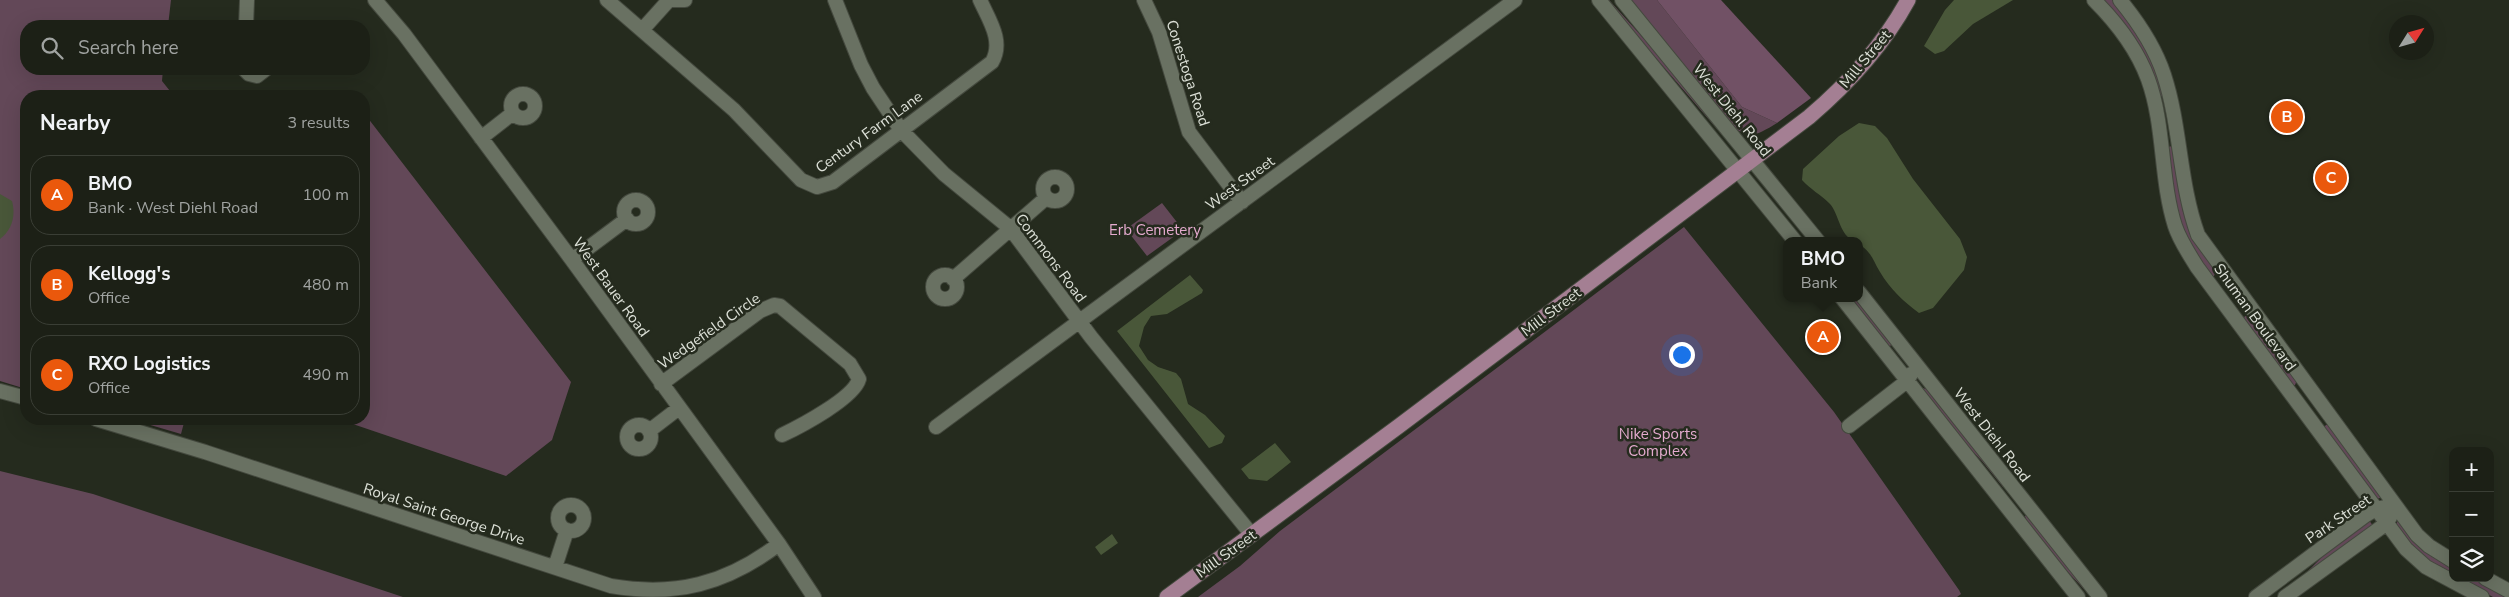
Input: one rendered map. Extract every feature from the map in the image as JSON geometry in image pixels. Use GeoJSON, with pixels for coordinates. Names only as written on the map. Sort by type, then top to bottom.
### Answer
{"type":"FeatureCollection","features":[{"type":"Feature","properties":{"kind":"main road","name":"Mill Street"},"geometry":{"type":"LineString","coordinates":[[1167,597],[1809,117],[1844,86],[1871,56],[1908,0]]}},
{"type":"Feature","properties":{"kind":"street"},"geometry":{"type":"LineString","coordinates":[[246,20],[248,0]]}},
{"type":"Feature","properties":{"kind":"street","name":"West Bauer Road"},"geometry":{"type":"LineString","coordinates":[[375,0],[404,34],[572,260],[779,544],[814,597]]}},
{"type":"Feature","properties":{"kind":"street","name":"Century Farm Lane"},"geometry":{"type":"LineString","coordinates":[[607,0],[734,110],[806,184],[822,187],[833,182],[992,62],[996,55],[998,44],[980,0]]}},
{"type":"Feature","properties":{"kind":"street"},"geometry":{"type":"LineString","coordinates":[[642,30],[669,0]]}},
{"type":"Feature","properties":{"kind":"street"},"geometry":{"type":"LineString","coordinates":[[673,0],[685,0]]}},
{"type":"Feature","properties":{"kind":"street","name":"Commons Road"},"geometry":{"type":"LineString","coordinates":[[835,0],[861,65],[873,88],[902,130],[944,174],[1010,228],[1079,322],[1252,535]]}},
{"type":"Feature","properties":{"kind":"street","name":"Conestoga Road"},"geometry":{"type":"LineString","coordinates":[[1144,0],[1158,32],[1189,132],[1242,202]]}},
{"type":"Feature","properties":{"kind":"street","name":"West Street"},"geometry":{"type":"LineString","coordinates":[[936,426],[1515,0]]}},
{"type":"Feature","properties":{"kind":"street"},"geometry":{"type":"LineString","coordinates":[[1599,0],[1792,237]]}},
{"type":"Feature","properties":{"kind":"street","name":"West Diehl Road"},"geometry":{"type":"LineString","coordinates":[[1622,0],[1815,237]]}},
{"type":"Feature","properties":{"kind":"street","name":"Shuman Boulevard"},"geometry":{"type":"LineString","coordinates":[[2094,0],[2125,36],[2147,78],[2156,114],[2171,211],[2182,242],[2197,267],[2406,549],[2426,567],[2482,597]]}},
{"type":"Feature","properties":{"kind":"street","name":"Shuman Boulevard"},"geometry":{"type":"LineString","coordinates":[[2120,0],[2133,16],[2150,44],[2164,73],[2171,102],[2189,209],[2198,234],[2423,541],[2449,558]]}},
{"type":"Feature","properties":{"kind":"street"},"geometry":{"type":"LineString","coordinates":[[481,138],[514,113]]}},
{"type":"Feature","properties":{"kind":"street"},"geometry":{"type":"LineString","coordinates":[[953,278],[1046,198]]}},
{"type":"Feature","properties":{"kind":"street"},"geometry":{"type":"LineString","coordinates":[[572,260],[627,219]]}},
{"type":"Feature","properties":{"kind":"street","name":"West Diehl Road"},"geometry":{"type":"LineString","coordinates":[[1863,297],[2100,597]]}},
{"type":"Feature","properties":{"kind":"street"},"geometry":{"type":"LineString","coordinates":[[1845,302],[2078,597]]}},
{"type":"Feature","properties":{"kind":"street","name":"Wedgefield Circle"},"geometry":{"type":"LineString","coordinates":[[661,384],[760,311],[774,305],[780,306],[850,364],[859,378],[854,389],[809,422],[782,435]]}},
{"type":"Feature","properties":{"kind":"street"},"geometry":{"type":"LineString","coordinates":[[1849,426],[1907,381],[1916,364]]}},
{"type":"Feature","properties":{"kind":"street"},"geometry":{"type":"LineString","coordinates":[[0,391],[20,396]]}},
{"type":"Feature","properties":{"kind":"street"},"geometry":{"type":"LineString","coordinates":[[649,431],[679,408]]}},
{"type":"Feature","properties":{"kind":"street","name":"Royal Saint George Drive"},"geometry":{"type":"LineString","coordinates":[[116,425],[205,452],[611,586],[682,593],[744,567],[779,544]]}},
{"type":"Feature","properties":{"kind":"street","name":"Park Street"},"geometry":{"type":"LineString","coordinates":[[2256,597],[2376,509],[2396,506]]}},
{"type":"Feature","properties":{"kind":"street","name":"Park Street"},"geometry":{"type":"LineString","coordinates":[[2285,597],[2387,523],[2396,506]]}},
{"type":"Feature","properties":{"kind":"street"},"geometry":{"type":"LineString","coordinates":[[555,567],[567,530]]}},
{"type":"Feature","properties":{"kind":"street"},"geometry":{"type":"LineString","coordinates":[[2492,582],[2509,591]]}},
{"type":"Feature","properties":{"kind":"green space"},"geometry":{"type":"Polygon","coordinates":[[[0,0],[171,0],[169,20],[20,20],[20,75],[162,75],[162,81],[169,90],[20,90],[20,387],[0,381],[0,0]]]}},
{"type":"Feature","properties":{"kind":"green space"},"geometry":{"type":"Polygon","coordinates":[[[1606,0],[1609,0],[1680,79],[1730,144],[1606,0]]]}},
{"type":"Feature","properties":{"kind":"green space"},"geometry":{"type":"Polygon","coordinates":[[[1629,0],[1657,0],[1742,107],[1777,123],[1764,131],[1753,134],[1743,133],[1730,124],[1629,0]]]}},
{"type":"Feature","properties":{"kind":"green space"},"geometry":{"type":"Polygon","coordinates":[[[2101,0],[2112,0],[2130,21],[2150,56],[2164,95],[2160,97],[2101,0]]]}},
{"type":"Feature","properties":{"kind":"green space"},"geometry":{"type":"Polygon","coordinates":[[[370,121],[571,382],[552,440],[506,476],[356,425],[370,425],[370,121]]]}},
{"type":"Feature","properties":{"kind":"green space"},"geometry":{"type":"Polygon","coordinates":[[[2172,146],[2183,212],[2189,227],[2216,271],[2214,276],[2211,276],[2189,245],[2176,211],[2168,147],[2172,146]]]}},
{"type":"Feature","properties":{"kind":"green space","name":"Erb Cemetery"},"geometry":{"type":"Polygon","coordinates":[[[1162,203],[1183,230],[1147,256],[1126,229],[1162,203]]]}},
{"type":"Feature","properties":{"kind":"green space","name":"Nike Sports Complex"},"geometry":{"type":"Polygon","coordinates":[[[1684,227],[1834,412],[1961,594],[1957,597],[1198,597],[1240,566],[1280,531],[1684,227]]]}},
{"type":"Feature","properties":{"kind":"green space"},"geometry":{"type":"Polygon","coordinates":[[[1850,302],[1861,302],[1893,342],[1892,345],[1887,347],[1850,302]]]}},
{"type":"Feature","properties":{"kind":"green space"},"geometry":{"type":"Polygon","coordinates":[[[2245,316],[2249,317],[2297,380],[2295,385],[2293,385],[2243,320],[2245,316]]]}},
{"type":"Feature","properties":{"kind":"green space"},"geometry":{"type":"Polygon","coordinates":[[[1921,389],[1928,390],[2006,486],[2003,487],[1982,461],[1954,432],[1921,389]]]}},
{"type":"Feature","properties":{"kind":"green space"},"geometry":{"type":"Polygon","coordinates":[[[150,425],[183,425],[181,434],[150,425]]]}},
{"type":"Feature","properties":{"kind":"green space"},"geometry":{"type":"Polygon","coordinates":[[[2330,425],[2381,496],[2380,498],[2376,499],[2324,427],[2330,425]]]}},
{"type":"Feature","properties":{"kind":"green space"},"geometry":{"type":"Polygon","coordinates":[[[0,471],[93,494],[403,597],[0,597],[0,471]]]}},
{"type":"Feature","properties":{"kind":"green space"},"geometry":{"type":"Polygon","coordinates":[[[2028,514],[2094,597],[2091,597],[2035,535],[2025,516],[2028,514]]]}},
{"type":"Feature","properties":{"kind":"green space"},"geometry":{"type":"Polygon","coordinates":[[[2369,520],[2373,526],[2306,573],[2334,545],[2369,520]]]}},
{"type":"Feature","properties":{"kind":"green space"},"geometry":{"type":"Polygon","coordinates":[[[2398,521],[2449,564],[2449,573],[2417,553],[2395,525],[2398,521]]]}},
{"type":"Feature","properties":{"kind":"green space"},"geometry":{"type":"Polygon","coordinates":[[[2465,582],[2481,582],[2508,597],[2493,597],[2465,582]]]}},
{"type":"Feature","properties":{"kind":"shaded area"},"geometry":{"type":"Polygon","coordinates":[[[1657,0],[1721,0],[1811,98],[1777,123],[1742,107],[1657,0]]]}},
{"type":"Feature","properties":{"kind":"shaded area"},"geometry":{"type":"Polygon","coordinates":[[[1954,0],[2013,0],[1973,24],[1944,51],[1935,54],[1924,46],[1945,10],[1954,0]]]}},
{"type":"Feature","properties":{"kind":"shaded area"},"geometry":{"type":"Polygon","coordinates":[[[1859,123],[1875,126],[1887,138],[1913,179],[1960,239],[1967,257],[1964,270],[1933,308],[1919,313],[1898,295],[1888,284],[1870,254],[1863,247],[1863,237],[1847,236],[1829,203],[1802,180],[1803,169],[1839,136],[1859,123]]]}},
{"type":"Feature","properties":{"kind":"shaded area"},"geometry":{"type":"Polygon","coordinates":[[[0,194],[12,201],[13,217],[8,231],[0,239],[0,194]]]}},
{"type":"Feature","properties":{"kind":"shaded area"},"geometry":{"type":"Polygon","coordinates":[[[1190,275],[1203,290],[1202,293],[1167,314],[1151,316],[1144,327],[1139,346],[1148,360],[1158,367],[1176,373],[1181,379],[1188,404],[1205,415],[1225,436],[1222,443],[1209,448],[1117,331],[1190,275]]]}},
{"type":"Feature","properties":{"kind":"shaded area"},"geometry":{"type":"Polygon","coordinates":[[[1275,443],[1291,462],[1267,481],[1249,479],[1241,469],[1275,443]]]}},
{"type":"Feature","properties":{"kind":"shaded area"},"geometry":{"type":"Polygon","coordinates":[[[1112,534],[1118,543],[1101,555],[1095,547],[1112,534]]]}},
{"type":"Feature","properties":{"kind":"place","name":"Kellogg's"},"geometry":{"type":"Point","coordinates":[2287,117]}},
{"type":"Feature","properties":{"kind":"place","name":"RXO Logistics"},"geometry":{"type":"Point","coordinates":[2331,178]}},
{"type":"Feature","properties":{"kind":"place","name":"BMO"},"geometry":{"type":"Point","coordinates":[1823,337]}}]}
